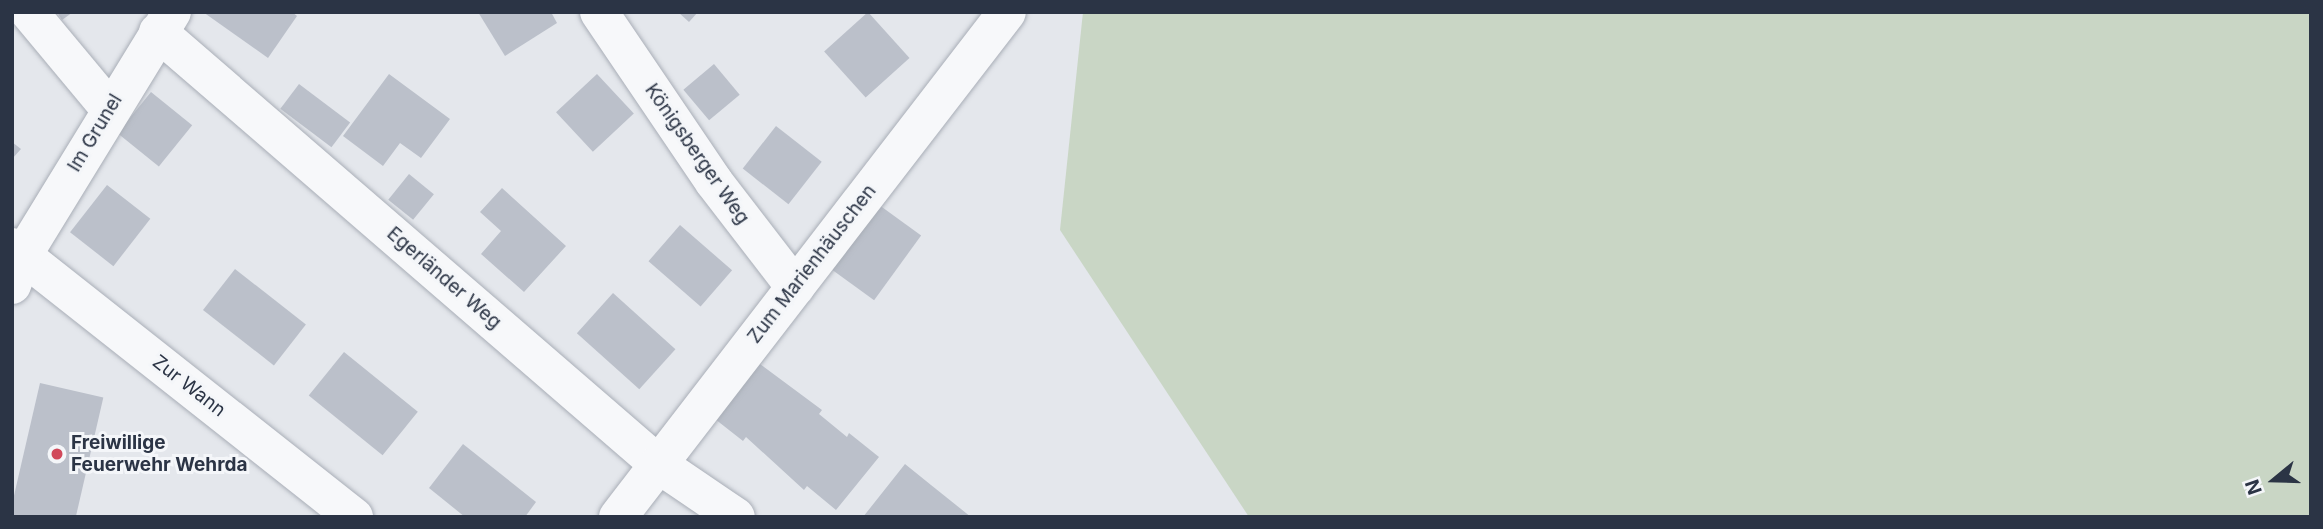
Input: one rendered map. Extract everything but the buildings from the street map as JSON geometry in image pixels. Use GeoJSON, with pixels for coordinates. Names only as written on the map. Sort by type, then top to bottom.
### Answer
{"type":"FeatureCollection","features":[{"type":"Feature","properties":{"kind":"street"},"geometry":{"type":"LineString","coordinates":[[29,12],[109,108]]}},
{"type":"Feature","properties":{"kind":"street","name":"Zum Marienhäuschen"},"geometry":{"type":"LineString","coordinates":[[618,517],[1007,12]]}},
{"type":"Feature","properties":{"kind":"street","name":"Königsberger Weg"},"geometry":{"type":"LineString","coordinates":[[604,14],[714,182],[794,287]]}},
{"type":"Feature","properties":{"kind":"street","name":"Im Grunel"},"geometry":{"type":"LineString","coordinates":[[16,262],[109,108],[165,22]]}},
{"type":"Feature","properties":{"kind":"street","name":"Egerländer Weg"},"geometry":{"type":"LineString","coordinates":[[165,22],[658,464],[736,517]]}},
{"type":"Feature","properties":{"kind":"street","name":"Zur Wann"},"geometry":{"type":"LineString","coordinates":[[16,262],[355,517]]}},
{"type":"Feature","properties":{"kind":"green space"},"geometry":{"type":"Polygon","coordinates":[[[1083,12],[2311,12],[2311,517],[1249,517],[1060,230],[1083,12]]]}},
{"type":"Feature","properties":{"kind":"place","name":"Freiwillige Feuerwehr Wehrda"},"geometry":{"type":"Point","coordinates":[57,454]}}]}
